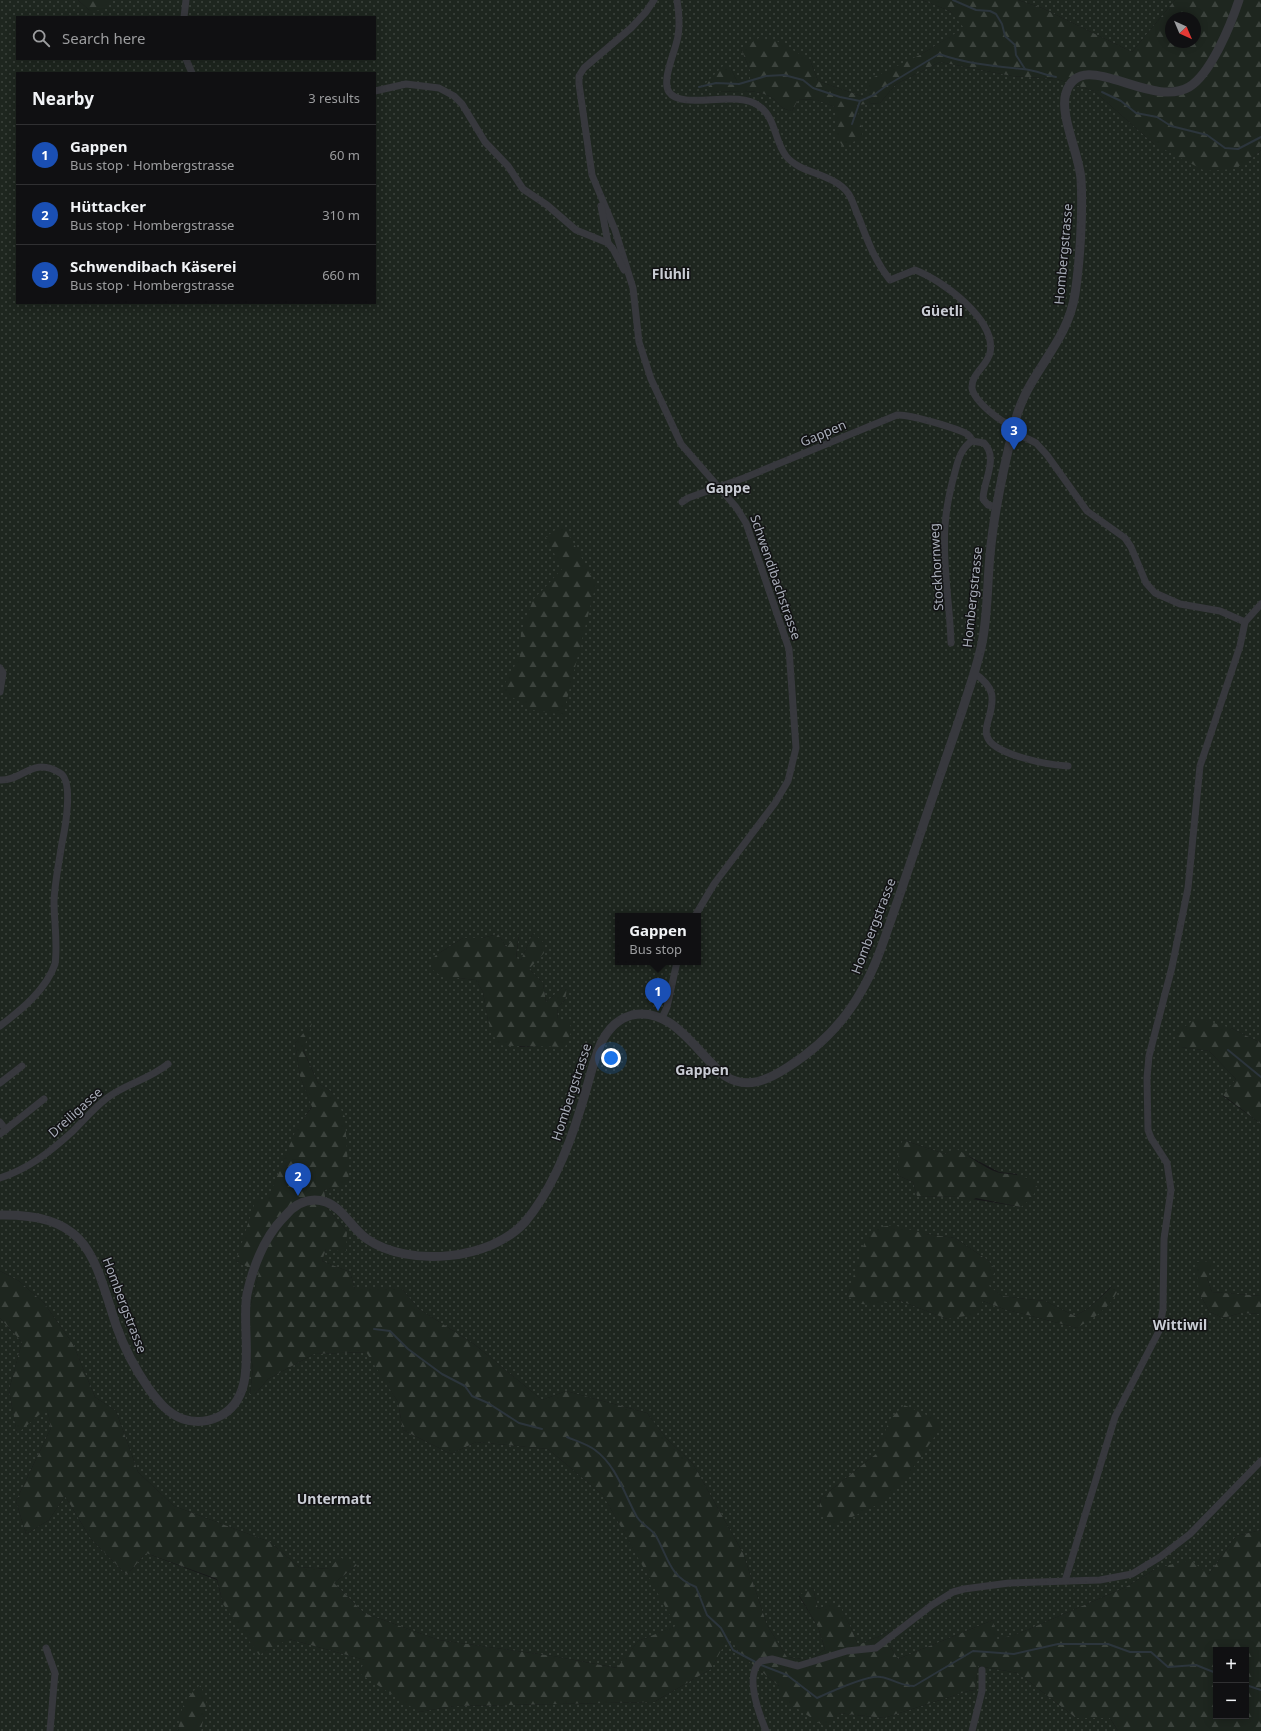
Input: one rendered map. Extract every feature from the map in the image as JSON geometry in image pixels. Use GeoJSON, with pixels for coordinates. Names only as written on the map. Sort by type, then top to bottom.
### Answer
{"type":"FeatureCollection","features":[{"type":"Feature","properties":{"kind":"street"},"geometry":{"type":"LineString","coordinates":[[184,16],[186,0]]}},
{"type":"Feature","properties":{"kind":"street","name":"Schwendibachstrasse"},"geometry":{"type":"LineString","coordinates":[[654,0],[646,12],[613,44],[587,65],[580,76],[579,84],[588,158],[593,182],[614,230],[631,280],[639,342],[651,379],[681,444],[740,511],[746,523],[789,649],[796,748],[788,782],[714,884],[697,913]]}},
{"type":"Feature","properties":{"kind":"street"},"geometry":{"type":"LineString","coordinates":[[677,0],[679,28],[667,80],[669,91],[674,96],[682,99],[732,98],[749,100],[759,105],[770,118],[781,147],[789,159],[832,180],[848,193],[873,253],[890,280],[915,270],[963,299],[985,329],[990,347],[987,360],[973,382],[973,392],[996,416],[1013,430],[1036,443],[1047,455],[1087,511],[1097,520],[1125,538],[1146,583],[1155,593],[1180,604],[1220,611],[1244,622]]}},
{"type":"Feature","properties":{"kind":"street","name":"Hombergstrasse"},"geometry":{"type":"LineString","coordinates":[[0,1215],[30,1216],[44,1219],[61,1226],[78,1237],[95,1261],[123,1343],[134,1366],[151,1391],[166,1408],[178,1417],[195,1422],[216,1418],[231,1408],[241,1393],[246,1372],[244,1317],[249,1285],[265,1245],[289,1211],[299,1204],[308,1200],[321,1200],[328,1202],[336,1207],[367,1239],[384,1248],[410,1254],[438,1256],[462,1254],[485,1248],[502,1240],[525,1222],[557,1169],[573,1132],[598,1051],[608,1031],[618,1022],[633,1015],[648,1014],[662,1018],[678,1029],[725,1076],[734,1082],[747,1084],[760,1081],[783,1070],[808,1053],[834,1028],[861,992],[882,945],[974,673],[982,643],[990,549],[1013,430],[1028,388],[1065,329],[1070,317],[1075,292],[1081,214],[1081,180],[1078,159],[1065,111],[1066,91],[1078,77],[1089,74],[1102,76],[1138,88],[1161,93],[1174,93],[1194,84],[1215,54],[1232,19],[1239,0]]}},
{"type":"Feature","properties":{"kind":"street"},"geometry":{"type":"LineString","coordinates":[[186,60],[192,72]]}},
{"type":"Feature","properties":{"kind":"street"},"geometry":{"type":"LineString","coordinates":[[376,91],[406,84],[432,86],[450,93],[462,104],[485,142],[508,166],[524,189],[548,205],[573,227],[608,243]]}},
{"type":"Feature","properties":{"kind":"street"},"geometry":{"type":"LineString","coordinates":[[599,197],[608,243],[631,280]]}},
{"type":"Feature","properties":{"kind":"street","name":"Gappen"},"geometry":{"type":"LineString","coordinates":[[682,502],[718,486],[744,478],[897,415],[908,416],[958,430],[968,435],[972,441]]}},
{"type":"Feature","properties":{"kind":"street"},"geometry":{"type":"LineString","coordinates":[[972,441],[984,443],[989,450],[990,464],[983,499],[988,505],[997,507]]}},
{"type":"Feature","properties":{"kind":"street","name":"Stockhornweg"},"geometry":{"type":"LineString","coordinates":[[950,643],[944,536],[945,517],[950,489],[960,455],[966,446],[972,441]]}},
{"type":"Feature","properties":{"kind":"street"},"geometry":{"type":"LineString","coordinates":[[1065,1581],[1115,1417],[1159,1331],[1162,1309],[1164,1239],[1171,1190],[1167,1163],[1153,1142],[1148,1130],[1147,1078],[1149,1056],[1172,967],[1188,888],[1200,766],[1240,646],[1244,622],[1261,604]]}},
{"type":"Feature","properties":{"kind":"street"},"geometry":{"type":"LineString","coordinates":[[0,668],[3,673],[0,692]]}},
{"type":"Feature","properties":{"kind":"street"},"geometry":{"type":"LineString","coordinates":[[974,673],[989,686],[993,698],[986,728],[986,735],[989,742],[1017,756],[1053,765],[1068,766]]}},
{"type":"Feature","properties":{"kind":"street"},"geometry":{"type":"LineString","coordinates":[[0,780],[9,778],[29,769],[49,768],[62,774],[66,778],[68,788],[65,828],[55,885],[55,964],[52,974],[42,988],[0,1026]]}},
{"type":"Feature","properties":{"kind":"street"},"geometry":{"type":"LineString","coordinates":[[662,1018],[667,1007],[676,965]]}},
{"type":"Feature","properties":{"kind":"street","name":"Dreiligasse"},"geometry":{"type":"LineString","coordinates":[[0,1178],[22,1170],[36,1162],[71,1132],[110,1095],[154,1075],[168,1064]]}},
{"type":"Feature","properties":{"kind":"street"},"geometry":{"type":"LineString","coordinates":[[0,1084],[22,1066]]}},
{"type":"Feature","properties":{"kind":"street"},"geometry":{"type":"LineString","coordinates":[[0,1122],[3,1132],[44,1099]]}},
{"type":"Feature","properties":{"kind":"street"},"geometry":{"type":"LineString","coordinates":[[766,1731],[753,1686],[752,1677],[760,1662],[772,1659],[798,1666],[847,1651],[876,1648],[932,1605],[958,1590],[1009,1583],[1117,1578],[1132,1574],[1146,1566],[1190,1534],[1261,1461]]}},
{"type":"Feature","properties":{"kind":"street"},"geometry":{"type":"LineString","coordinates":[[46,1648],[55,1673],[50,1731]]}},
{"type":"Feature","properties":{"kind":"street"},"geometry":{"type":"LineString","coordinates":[[972,1731],[982,1691],[982,1670]]}},
{"type":"Feature","properties":{"kind":"green space"},"geometry":{"type":"Polygon","coordinates":[[[0,0],[78,0],[90,11],[107,4],[107,0],[922,0],[950,11],[965,28],[920,55],[864,97],[818,81],[810,60],[741,49],[750,70],[750,81],[737,81],[731,69],[713,92],[756,92],[773,98],[781,107],[792,111],[798,100],[815,99],[835,107],[835,134],[856,105],[880,103],[896,84],[940,62],[1012,76],[1057,79],[1094,91],[1154,144],[1249,161],[1261,150],[1261,1043],[1231,1028],[1181,1047],[1209,1051],[1236,1079],[1223,1096],[1261,1124],[1261,1296],[1212,1292],[1207,1278],[1199,1293],[1210,1312],[1223,1318],[1241,1313],[1261,1314],[1261,1530],[1236,1536],[1209,1574],[1157,1568],[1126,1587],[1020,1633],[995,1641],[993,1620],[898,1659],[888,1643],[889,1632],[858,1645],[838,1603],[818,1609],[813,1588],[799,1596],[818,1627],[825,1649],[811,1660],[787,1657],[767,1625],[743,1553],[693,1464],[666,1438],[647,1413],[566,1391],[542,1400],[474,1344],[419,1309],[402,1289],[355,1289],[350,1272],[322,1261],[326,1249],[347,1231],[327,1208],[324,1190],[349,1183],[332,1092],[318,1083],[303,1049],[311,1025],[295,1043],[300,1076],[312,1106],[297,1128],[268,1200],[236,1261],[259,1273],[245,1327],[253,1368],[250,1394],[255,1394],[268,1379],[314,1354],[367,1352],[398,1402],[403,1430],[451,1454],[476,1442],[548,1449],[603,1495],[677,1626],[638,1641],[618,1668],[553,1656],[439,1640],[364,1613],[334,1583],[357,1565],[330,1569],[299,1567],[270,1542],[174,1506],[138,1472],[116,1411],[95,1397],[73,1344],[44,1303],[19,1281],[0,1271],[0,0]],[[533,933],[521,960],[516,959],[519,935],[506,947],[498,934],[482,938],[463,938],[436,955],[459,978],[476,980],[483,992],[488,1021],[520,1047],[539,1046],[558,1019],[557,1008],[565,1000],[567,984],[546,1002],[543,983],[529,969],[533,933]],[[903,1140],[897,1175],[913,1182],[917,1196],[960,1197],[1021,1207],[1017,1174],[999,1172],[955,1149],[945,1154],[903,1140]],[[926,1234],[856,1272],[847,1296],[896,1299],[947,1319],[983,1301],[1004,1309],[1077,1328],[1113,1285],[1089,1308],[1075,1316],[1045,1301],[1002,1296],[988,1286],[995,1270],[989,1261],[955,1238],[926,1234]],[[876,1454],[821,1498],[819,1509],[876,1454]]]}},
{"type":"Feature","properties":{"kind":"green space"},"geometry":{"type":"Polygon","coordinates":[[[78,0],[107,0],[107,4],[103,10],[90,11],[78,0]]]}},
{"type":"Feature","properties":{"kind":"green space"},"geometry":{"type":"Polygon","coordinates":[[[922,0],[1018,0],[1042,8],[1132,52],[1165,12],[1165,48],[1201,48],[1201,12],[1165,12],[1175,0],[1261,0],[1261,150],[1249,161],[1233,169],[1205,171],[1154,144],[1094,91],[1057,79],[1012,76],[940,62],[896,84],[880,103],[857,105],[863,137],[843,147],[835,134],[835,107],[814,99],[798,100],[792,111],[781,107],[773,98],[763,94],[749,91],[713,92],[706,83],[724,65],[731,69],[737,81],[750,81],[750,70],[741,49],[759,38],[775,40],[810,60],[818,81],[864,97],[872,78],[920,55],[964,28],[950,11],[922,0]]]}},
{"type":"Feature","properties":{"kind":"green space"},"geometry":{"type":"Polygon","coordinates":[[[1018,0],[1175,0],[1132,52],[1042,8],[1018,0]]]}},
{"type":"Feature","properties":{"kind":"green space"},"geometry":{"type":"Polygon","coordinates":[[[563,524],[596,584],[563,715],[533,710],[501,690],[520,656],[521,632],[533,600],[562,569],[546,537],[563,524]]]}},
{"type":"Feature","properties":{"kind":"green space"},"geometry":{"type":"Polygon","coordinates":[[[533,933],[543,942],[544,953],[529,969],[543,983],[546,1002],[568,983],[565,1000],[557,1008],[558,1019],[568,1019],[572,1030],[565,1047],[498,1045],[488,1021],[483,992],[476,980],[459,978],[448,981],[433,970],[431,961],[436,955],[463,938],[482,938],[498,934],[506,947],[519,934],[516,958],[521,960],[533,933]]]}},
{"type":"Feature","properties":{"kind":"green space"},"geometry":{"type":"Polygon","coordinates":[[[1196,1018],[1231,1028],[1261,1043],[1261,1124],[1223,1095],[1236,1079],[1209,1051],[1181,1047],[1176,1033],[1196,1018]]]}},
{"type":"Feature","properties":{"kind":"green space"},"geometry":{"type":"Polygon","coordinates":[[[312,1023],[303,1050],[318,1083],[332,1092],[345,1117],[349,1184],[324,1190],[327,1208],[347,1231],[346,1252],[326,1249],[322,1261],[350,1272],[355,1289],[402,1289],[419,1309],[474,1344],[542,1400],[566,1391],[647,1413],[666,1438],[693,1464],[743,1553],[767,1625],[787,1657],[811,1660],[825,1649],[818,1627],[799,1595],[813,1588],[818,1609],[838,1602],[858,1645],[889,1632],[888,1643],[898,1659],[993,1620],[996,1640],[1020,1633],[1126,1587],[1157,1568],[1190,1560],[1209,1574],[1236,1536],[1261,1530],[1261,1731],[1118,1731],[1110,1718],[1076,1718],[1018,1673],[978,1666],[975,1690],[884,1718],[838,1713],[825,1727],[780,1697],[779,1686],[740,1654],[729,1636],[711,1669],[654,1702],[454,1706],[419,1712],[359,1673],[365,1660],[289,1639],[259,1655],[223,1604],[217,1579],[146,1553],[127,1575],[91,1539],[65,1496],[49,1520],[26,1534],[16,1501],[51,1428],[47,1408],[17,1434],[9,1390],[22,1342],[0,1318],[0,1271],[19,1281],[44,1303],[73,1344],[95,1397],[116,1411],[138,1472],[174,1506],[270,1542],[299,1567],[330,1569],[339,1557],[357,1565],[334,1583],[364,1613],[439,1640],[553,1656],[617,1668],[638,1641],[676,1626],[603,1495],[548,1449],[476,1442],[451,1454],[403,1430],[398,1402],[366,1352],[314,1354],[268,1379],[255,1394],[250,1394],[253,1368],[245,1327],[259,1273],[236,1261],[256,1199],[268,1199],[297,1127],[312,1107],[300,1076],[295,1043],[312,1023]]]}},
{"type":"Feature","properties":{"kind":"green space"},"geometry":{"type":"Polygon","coordinates":[[[903,1140],[945,1154],[955,1148],[989,1169],[1000,1173],[1025,1177],[1037,1187],[1032,1198],[1021,1207],[976,1198],[967,1203],[960,1197],[917,1196],[913,1182],[897,1175],[899,1153],[903,1140]]]}},
{"type":"Feature","properties":{"kind":"green space"},"geometry":{"type":"Polygon","coordinates":[[[893,1225],[926,1234],[955,1238],[989,1261],[995,1270],[989,1286],[1002,1296],[1045,1301],[1075,1316],[1089,1308],[1114,1285],[1117,1292],[1110,1303],[1095,1317],[1077,1328],[1004,1309],[983,1301],[977,1314],[947,1319],[896,1299],[876,1305],[861,1304],[847,1296],[865,1241],[874,1228],[893,1225]]]}},
{"type":"Feature","properties":{"kind":"green space"},"geometry":{"type":"Polygon","coordinates":[[[1213,1261],[1207,1278],[1212,1292],[1261,1296],[1261,1314],[1241,1313],[1223,1318],[1210,1312],[1199,1293],[1196,1262],[1213,1261]]]}},
{"type":"Feature","properties":{"kind":"green space"},"geometry":{"type":"Polygon","coordinates":[[[0,1318],[22,1342],[9,1390],[17,1433],[47,1407],[51,1428],[16,1501],[26,1534],[49,1520],[65,1496],[91,1539],[127,1575],[146,1553],[217,1580],[223,1604],[289,1639],[365,1660],[419,1712],[454,1706],[654,1702],[711,1669],[729,1635],[740,1654],[779,1686],[838,1713],[884,1718],[975,1690],[978,1666],[1018,1673],[1076,1718],[1110,1718],[1118,1731],[201,1731],[206,1699],[182,1710],[181,1722],[177,1731],[0,1731],[0,1318]]]}},
{"type":"Feature","properties":{"kind":"green space"},"geometry":{"type":"Polygon","coordinates":[[[904,1405],[938,1420],[941,1427],[909,1474],[877,1505],[835,1525],[819,1509],[821,1498],[876,1454],[890,1419],[904,1405]]]}},
{"type":"Feature","properties":{"kind":"green space"},"geometry":{"type":"Polygon","coordinates":[[[200,1685],[207,1699],[201,1731],[177,1731],[184,1705],[194,1690],[200,1685]]]}},
{"type":"Feature","properties":{"kind":"waterway"},"geometry":{"type":"LineString","coordinates":[[953,0],[976,10],[990,11],[996,14],[1002,24],[1005,36],[1015,45],[1016,55],[1025,69]]}},
{"type":"Feature","properties":{"kind":"waterway"},"geometry":{"type":"LineString","coordinates":[[699,87],[716,83],[739,84],[766,76],[784,75],[803,80],[813,88],[840,97],[860,101],[874,95],[886,86],[939,54],[970,62],[1027,70],[1056,77]]}},
{"type":"Feature","properties":{"kind":"waterway"},"geometry":{"type":"LineString","coordinates":[[1102,92],[1121,101],[1136,113],[1157,117],[1171,126],[1207,135],[1225,148],[1238,149],[1261,137]]}},
{"type":"Feature","properties":{"kind":"waterway"},"geometry":{"type":"LineString","coordinates":[[852,124],[860,101]]}},
{"type":"Feature","properties":{"kind":"waterway"},"geometry":{"type":"LineString","coordinates":[[1228,1050],[1261,1077]]}},
{"type":"Feature","properties":{"kind":"waterway"},"geometry":{"type":"LineString","coordinates":[[374,1329],[390,1331],[408,1349],[442,1374],[465,1386],[472,1396],[488,1403],[519,1423],[542,1429]]}},
{"type":"Feature","properties":{"kind":"waterway"},"geometry":{"type":"LineString","coordinates":[[567,1437],[592,1448],[609,1464],[615,1472],[637,1517],[656,1536],[667,1559],[680,1578],[696,1587],[707,1615],[721,1628],[733,1650],[761,1665],[787,1675],[817,1698],[849,1684],[875,1677],[881,1677],[905,1685],[914,1686],[973,1651],[1014,1654],[1058,1644],[1108,1644],[1130,1652],[1151,1652],[1168,1667],[1196,1665],[1213,1672]]}},
{"type":"Feature","properties":{"kind":"waterway"},"geometry":{"type":"LineString","coordinates":[[1249,1686],[1261,1690]]}},
{"type":"Feature","properties":{"kind":"place","name":"Schwendibach Käserei"},"geometry":{"type":"Point","coordinates":[1014,450]}},
{"type":"Feature","properties":{"kind":"place","name":"Gappen"},"geometry":{"type":"Point","coordinates":[658,1011]}},
{"type":"Feature","properties":{"kind":"place","name":"Hüttacker"},"geometry":{"type":"Point","coordinates":[298,1196]}},
{"type":"Feature","properties":{"kind":"district","name":"Flühli"},"geometry":{"type":"Point","coordinates":[671,274]}},
{"type":"Feature","properties":{"kind":"district","name":"Güetli"},"geometry":{"type":"Point","coordinates":[942,311]}},
{"type":"Feature","properties":{"kind":"district","name":"Gappe"},"geometry":{"type":"Point","coordinates":[728,488]}},
{"type":"Feature","properties":{"kind":"district","name":"Gappen"},"geometry":{"type":"Point","coordinates":[702,1070]}},
{"type":"Feature","properties":{"kind":"district","name":"Wittiwil"},"geometry":{"type":"Point","coordinates":[1180,1325]}},
{"type":"Feature","properties":{"kind":"district","name":"Untermatt"},"geometry":{"type":"Point","coordinates":[334,1499]}}]}
